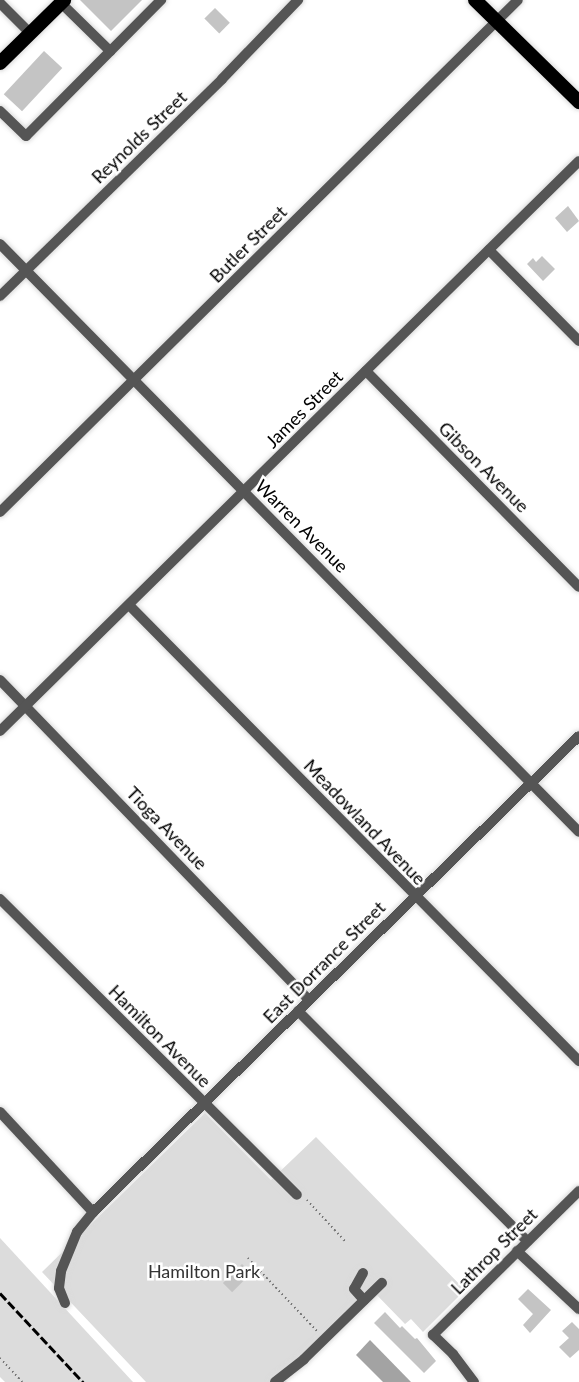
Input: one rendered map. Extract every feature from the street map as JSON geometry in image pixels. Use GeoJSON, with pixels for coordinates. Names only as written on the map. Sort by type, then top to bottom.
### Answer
{"type":"FeatureCollection","features":[{"type":"Feature","properties":{"kind":"main road"},"geometry":{"type":"LineString","coordinates":[[476,0],[579,102]]}},
{"type":"Feature","properties":{"kind":"main road"},"geometry":{"type":"LineString","coordinates":[[0,63],[63,2]]}},
{"type":"Feature","properties":{"kind":"street"},"geometry":{"type":"LineString","coordinates":[[0,111],[26,136],[161,0]]}},
{"type":"Feature","properties":{"kind":"street","name":"Reynolds Street"},"geometry":{"type":"LineString","coordinates":[[0,296],[222,79],[298,0]]}},
{"type":"Feature","properties":{"kind":"street","name":"Butler Street"},"geometry":{"type":"LineString","coordinates":[[0,512],[518,0]]}},
{"type":"Feature","properties":{"kind":"street"},"geometry":{"type":"LineString","coordinates":[[63,2],[110,51]]}},
{"type":"Feature","properties":{"kind":"street"},"geometry":{"type":"LineString","coordinates":[[0,3],[30,33]]}},
{"type":"Feature","properties":{"kind":"street","name":"James Street"},"geometry":{"type":"LineString","coordinates":[[0,731],[579,161]]}},
{"type":"Feature","properties":{"kind":"street","name":"Warren Avenue"},"geometry":{"type":"LineString","coordinates":[[0,244],[579,832]]}},
{"type":"Feature","properties":{"kind":"street"},"geometry":{"type":"LineString","coordinates":[[489,250],[579,341]]}},
{"type":"Feature","properties":{"kind":"street","name":"Gibson Avenue"},"geometry":{"type":"LineString","coordinates":[[366,371],[579,587]]}},
{"type":"Feature","properties":{"kind":"street","name":"Meadowland Avenue"},"geometry":{"type":"LineString","coordinates":[[129,605],[579,1061]]}},
{"type":"Feature","properties":{"kind":"street","name":"Tioga Avenue"},"geometry":{"type":"LineString","coordinates":[[0,680],[309,1000]]}},
{"type":"Feature","properties":{"kind":"street","name":"East Dorrance Street"},"geometry":{"type":"LineString","coordinates":[[65,1304],[59,1288],[64,1261],[76,1232],[93,1212],[205,1105],[414,896],[579,736]]}},
{"type":"Feature","properties":{"kind":"street","name":"Hamilton Avenue"},"geometry":{"type":"LineString","coordinates":[[0,899],[297,1195]]}},
{"type":"Feature","properties":{"kind":"street"},"geometry":{"type":"LineString","coordinates":[[298,1011],[527,1240]]}},
{"type":"Feature","properties":{"kind":"street"},"geometry":{"type":"LineString","coordinates":[[0,1112],[93,1212]]}},
{"type":"Feature","properties":{"kind":"street","name":"Lathrop Street"},"geometry":{"type":"LineString","coordinates":[[474,1382],[453,1354],[433,1335],[579,1191]]}},
{"type":"Feature","properties":{"kind":"street"},"geometry":{"type":"LineString","coordinates":[[517,1251],[579,1309]]}},
{"type":"Feature","properties":{"kind":"street"},"geometry":{"type":"LineString","coordinates":[[363,1273],[354,1289],[364,1300]]}},
{"type":"Feature","properties":{"kind":"street"},"geometry":{"type":"LineString","coordinates":[[275,1382],[325,1339],[382,1283]]}},
{"type":"Feature","properties":{"kind":"path"},"geometry":{"type":"LineString","coordinates":[[314,1207],[345,1241]]}},
{"type":"Feature","properties":{"kind":"path"},"geometry":{"type":"LineString","coordinates":[[248,1258],[325,1339]]}},
{"type":"Feature","properties":{"kind":"path"},"geometry":{"type":"LineString","coordinates":[[0,1358],[22,1382]]}},
{"type":"Feature","properties":{"kind":"green space","name":"Hamilton Park"},"geometry":{"type":"Polygon","coordinates":[[[205,1113],[271,1180],[316,1137],[465,1290],[423,1332],[411,1319],[405,1324],[372,1290],[282,1377],[287,1382],[146,1382],[42,1272],[205,1113]]]}},
{"type":"Feature","properties":{"kind":"green space"},"geometry":{"type":"Polygon","coordinates":[[[0,1238],[133,1382],[5,1382],[0,1377],[0,1238]]]}},
{"type":"Feature","properties":{"kind":"shaded area"},"geometry":{"type":"Polygon","coordinates":[[[370,1340],[411,1382],[383,1382],[356,1355],[370,1340]]]}},
{"type":"Feature","properties":{"kind":"building"},"geometry":{"type":"Polygon","coordinates":[[[80,0],[142,0],[111,31],[80,0]]]}},
{"type":"Feature","properties":{"kind":"building"},"geometry":{"type":"Polygon","coordinates":[[[215,8],[230,23],[219,33],[204,19],[215,8]]]}},
{"type":"Feature","properties":{"kind":"building"},"geometry":{"type":"Polygon","coordinates":[[[44,51],[62,68],[22,111],[4,94],[44,51]]]}},
{"type":"Feature","properties":{"kind":"building"},"geometry":{"type":"Polygon","coordinates":[[[568,206],[579,221],[567,232],[555,218],[568,206]]]}},
{"type":"Feature","properties":{"kind":"building"},"geometry":{"type":"Polygon","coordinates":[[[542,256],[555,269],[543,281],[527,264],[533,258],[536,262],[542,256]]]}},
{"type":"Feature","properties":{"kind":"building"},"geometry":{"type":"Polygon","coordinates":[[[242,1264],[251,1273],[232,1292],[223,1283],[242,1264]]]}},
{"type":"Feature","properties":{"kind":"building"},"geometry":{"type":"Polygon","coordinates":[[[528,1289],[551,1310],[530,1333],[523,1325],[533,1314],[518,1299],[528,1289]]]}},
{"type":"Feature","properties":{"kind":"building"},"geometry":{"type":"Polygon","coordinates":[[[385,1312],[400,1328],[402,1326],[415,1339],[417,1338],[436,1361],[424,1373],[374,1323],[385,1312]]]}},
{"type":"Feature","properties":{"kind":"building"},"geometry":{"type":"Polygon","coordinates":[[[572,1322],[579,1329],[579,1350],[570,1358],[559,1347],[569,1338],[562,1331],[572,1322]]]}},
{"type":"Feature","properties":{"kind":"railway"},"geometry":{"type":"LineString","coordinates":[[0,1293],[83,1382]]}}]}
